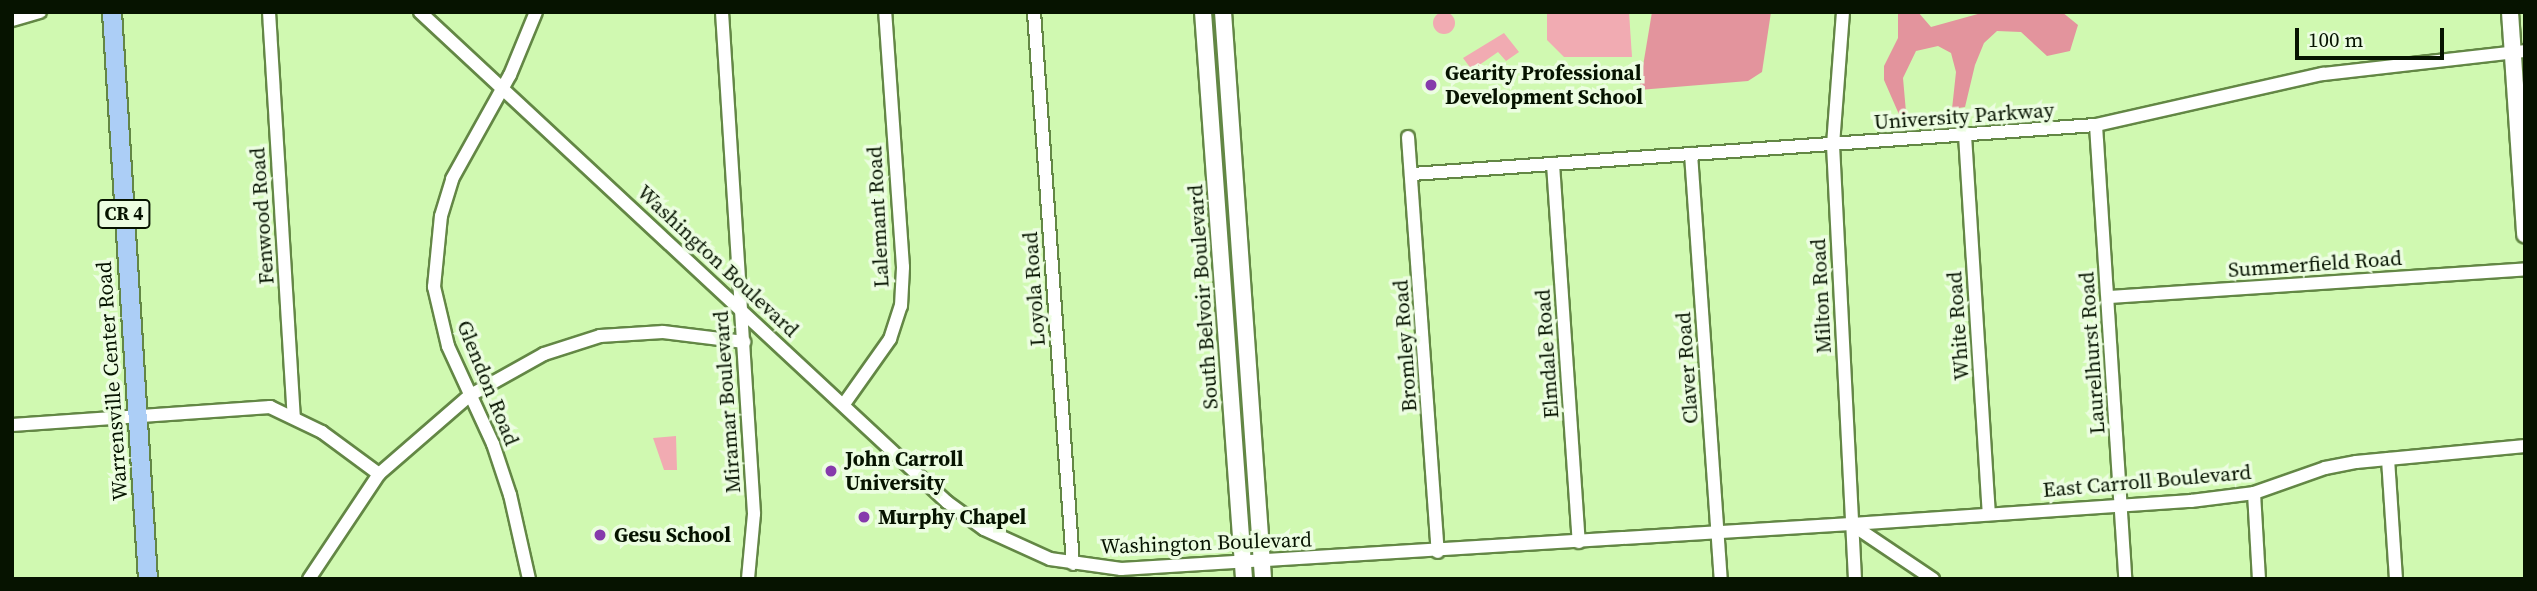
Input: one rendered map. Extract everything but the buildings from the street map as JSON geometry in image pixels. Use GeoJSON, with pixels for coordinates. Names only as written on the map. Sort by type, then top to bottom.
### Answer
{"type":"FeatureCollection","features":[{"type":"Feature","properties":{"kind":"main road","name":"Warrensville Center Road"},"geometry":{"type":"LineString","coordinates":[[112,12],[148,579]]}},
{"type":"Feature","properties":{"kind":"street"},"geometry":{"type":"LineString","coordinates":[[12,20],[40,12]]}},
{"type":"Feature","properties":{"kind":"street","name":"Fenwood Road"},"geometry":{"type":"LineString","coordinates":[[269,12],[294,417]]}},
{"type":"Feature","properties":{"kind":"street","name":"Washington Boulevard"},"geometry":{"type":"LineString","coordinates":[[420,12],[741,306],[947,502],[984,529],[1022,548],[1073,564],[1121,569],[1244,570],[1262,561],[1852,524]]}},
{"type":"Feature","properties":{"kind":"street","name":"Glendon Road"},"geometry":{"type":"LineString","coordinates":[[529,579],[510,495],[493,444],[448,345],[434,287],[437,248],[452,178],[471,138],[503,89],[536,12]]}},
{"type":"Feature","properties":{"kind":"street","name":"Miramar Boulevard"},"geometry":{"type":"LineString","coordinates":[[722,12],[754,514],[748,579]]}},
{"type":"Feature","properties":{"kind":"street","name":"Lalemant Road"},"geometry":{"type":"LineString","coordinates":[[844,404],[890,339],[901,306],[903,267],[885,12]]}},
{"type":"Feature","properties":{"kind":"street","name":"Loyola Road"},"geometry":{"type":"LineString","coordinates":[[1034,12],[1073,564]]}},
{"type":"Feature","properties":{"kind":"street","name":"South Belvoir Boulevard"},"geometry":{"type":"LineString","coordinates":[[1203,12],[1244,570]]}},
{"type":"Feature","properties":{"kind":"street","name":"South Belvoir Boulevard"},"geometry":{"type":"LineString","coordinates":[[1223,12],[1263,579]]}},
{"type":"Feature","properties":{"kind":"street","name":"Milton Road"},"geometry":{"type":"LineString","coordinates":[[1843,12],[1833,145],[1855,579]]}},
{"type":"Feature","properties":{"kind":"street"},"geometry":{"type":"LineString","coordinates":[[2510,12],[2519,51],[2525,234]]}},
{"type":"Feature","properties":{"kind":"street","name":"University Parkway"},"geometry":{"type":"LineString","coordinates":[[1412,174],[2096,125],[2323,74],[2519,51]]}},
{"type":"Feature","properties":{"kind":"street"},"geometry":{"type":"LineString","coordinates":[[1209,91],[1228,90]]}},
{"type":"Feature","properties":{"kind":"street","name":"Laurelhurst Road"},"geometry":{"type":"LineString","coordinates":[[2096,125],[2125,579]]}},
{"type":"Feature","properties":{"kind":"street","name":"White Road"},"geometry":{"type":"LineString","coordinates":[[1965,135],[1989,514]]}},
{"type":"Feature","properties":{"kind":"street","name":"Bromley Road"},"geometry":{"type":"LineString","coordinates":[[1408,137],[1438,552]]}},
{"type":"Feature","properties":{"kind":"street","name":"Claver Road"},"geometry":{"type":"LineString","coordinates":[[1691,154],[1721,579]]}},
{"type":"Feature","properties":{"kind":"street","name":"Elmdale Road"},"geometry":{"type":"LineString","coordinates":[[1553,164],[1579,542]]}},
{"type":"Feature","properties":{"kind":"street","name":"Summerfield Road"},"geometry":{"type":"LineString","coordinates":[[2108,297],[2525,269]]}},
{"type":"Feature","properties":{"kind":"street"},"geometry":{"type":"LineString","coordinates":[[309,579],[379,474],[469,396],[544,354],[600,336],[663,332],[744,342]]}},
{"type":"Feature","properties":{"kind":"street"},"geometry":{"type":"LineString","coordinates":[[12,425],[261,407],[294,417],[379,474]]}},
{"type":"Feature","properties":{"kind":"street","name":"East Carroll Boulevard"},"geometry":{"type":"LineString","coordinates":[[1852,524],[2121,506],[2254,493],[2325,468],[2525,446]]}},
{"type":"Feature","properties":{"kind":"street"},"geometry":{"type":"LineString","coordinates":[[2388,459],[2396,579]]}},
{"type":"Feature","properties":{"kind":"street"},"geometry":{"type":"LineString","coordinates":[[2254,493],[2259,579]]}},
{"type":"Feature","properties":{"kind":"street"},"geometry":{"type":"LineString","coordinates":[[1852,524],[1933,579]]}},
{"type":"Feature","properties":{"kind":"shaded area"},"geometry":{"type":"Polygon","coordinates":[[[1444,12],[1452,15],[1455,23],[1452,31],[1444,34],[1436,31],[1433,23],[1436,15],[1444,12]]]}},
{"type":"Feature","properties":{"kind":"shaded area"},"geometry":{"type":"Polygon","coordinates":[[[1547,12],[1629,12],[1632,57],[1564,57],[1547,40],[1547,12]]]}},
{"type":"Feature","properties":{"kind":"shaded area"},"geometry":{"type":"Polygon","coordinates":[[[1652,12],[1771,12],[1762,72],[1748,81],[1639,90],[1652,12]]]}},
{"type":"Feature","properties":{"kind":"shaded area"},"geometry":{"type":"Polygon","coordinates":[[[1898,12],[1918,12],[1931,27],[1985,12],[2062,12],[2078,25],[2070,51],[2047,56],[2021,32],[1997,31],[1984,43],[1975,65],[1965,107],[1952,109],[1956,72],[1951,53],[1938,46],[1916,51],[1903,78],[1906,112],[1901,119],[1884,80],[1884,66],[1898,38],[1898,12]]]}},
{"type":"Feature","properties":{"kind":"shaded area"},"geometry":{"type":"Polygon","coordinates":[[[1504,33],[1519,52],[1506,61],[1498,52],[1472,70],[1463,58],[1504,33]]]}},
{"type":"Feature","properties":{"kind":"shaded area"},"geometry":{"type":"Polygon","coordinates":[[[676,436],[677,470],[664,470],[653,438],[676,436]]]}},
{"type":"Feature","properties":{"kind":"place","name":"Gearity Professional Development School"},"geometry":{"type":"Point","coordinates":[1431,85]}},
{"type":"Feature","properties":{"kind":"place","name":"John Carroll University"},"geometry":{"type":"Point","coordinates":[831,471]}},
{"type":"Feature","properties":{"kind":"place","name":"Murphy Chapel"},"geometry":{"type":"Point","coordinates":[864,517]}},
{"type":"Feature","properties":{"kind":"place","name":"Gesu School"},"geometry":{"type":"Point","coordinates":[600,535]}}]}
